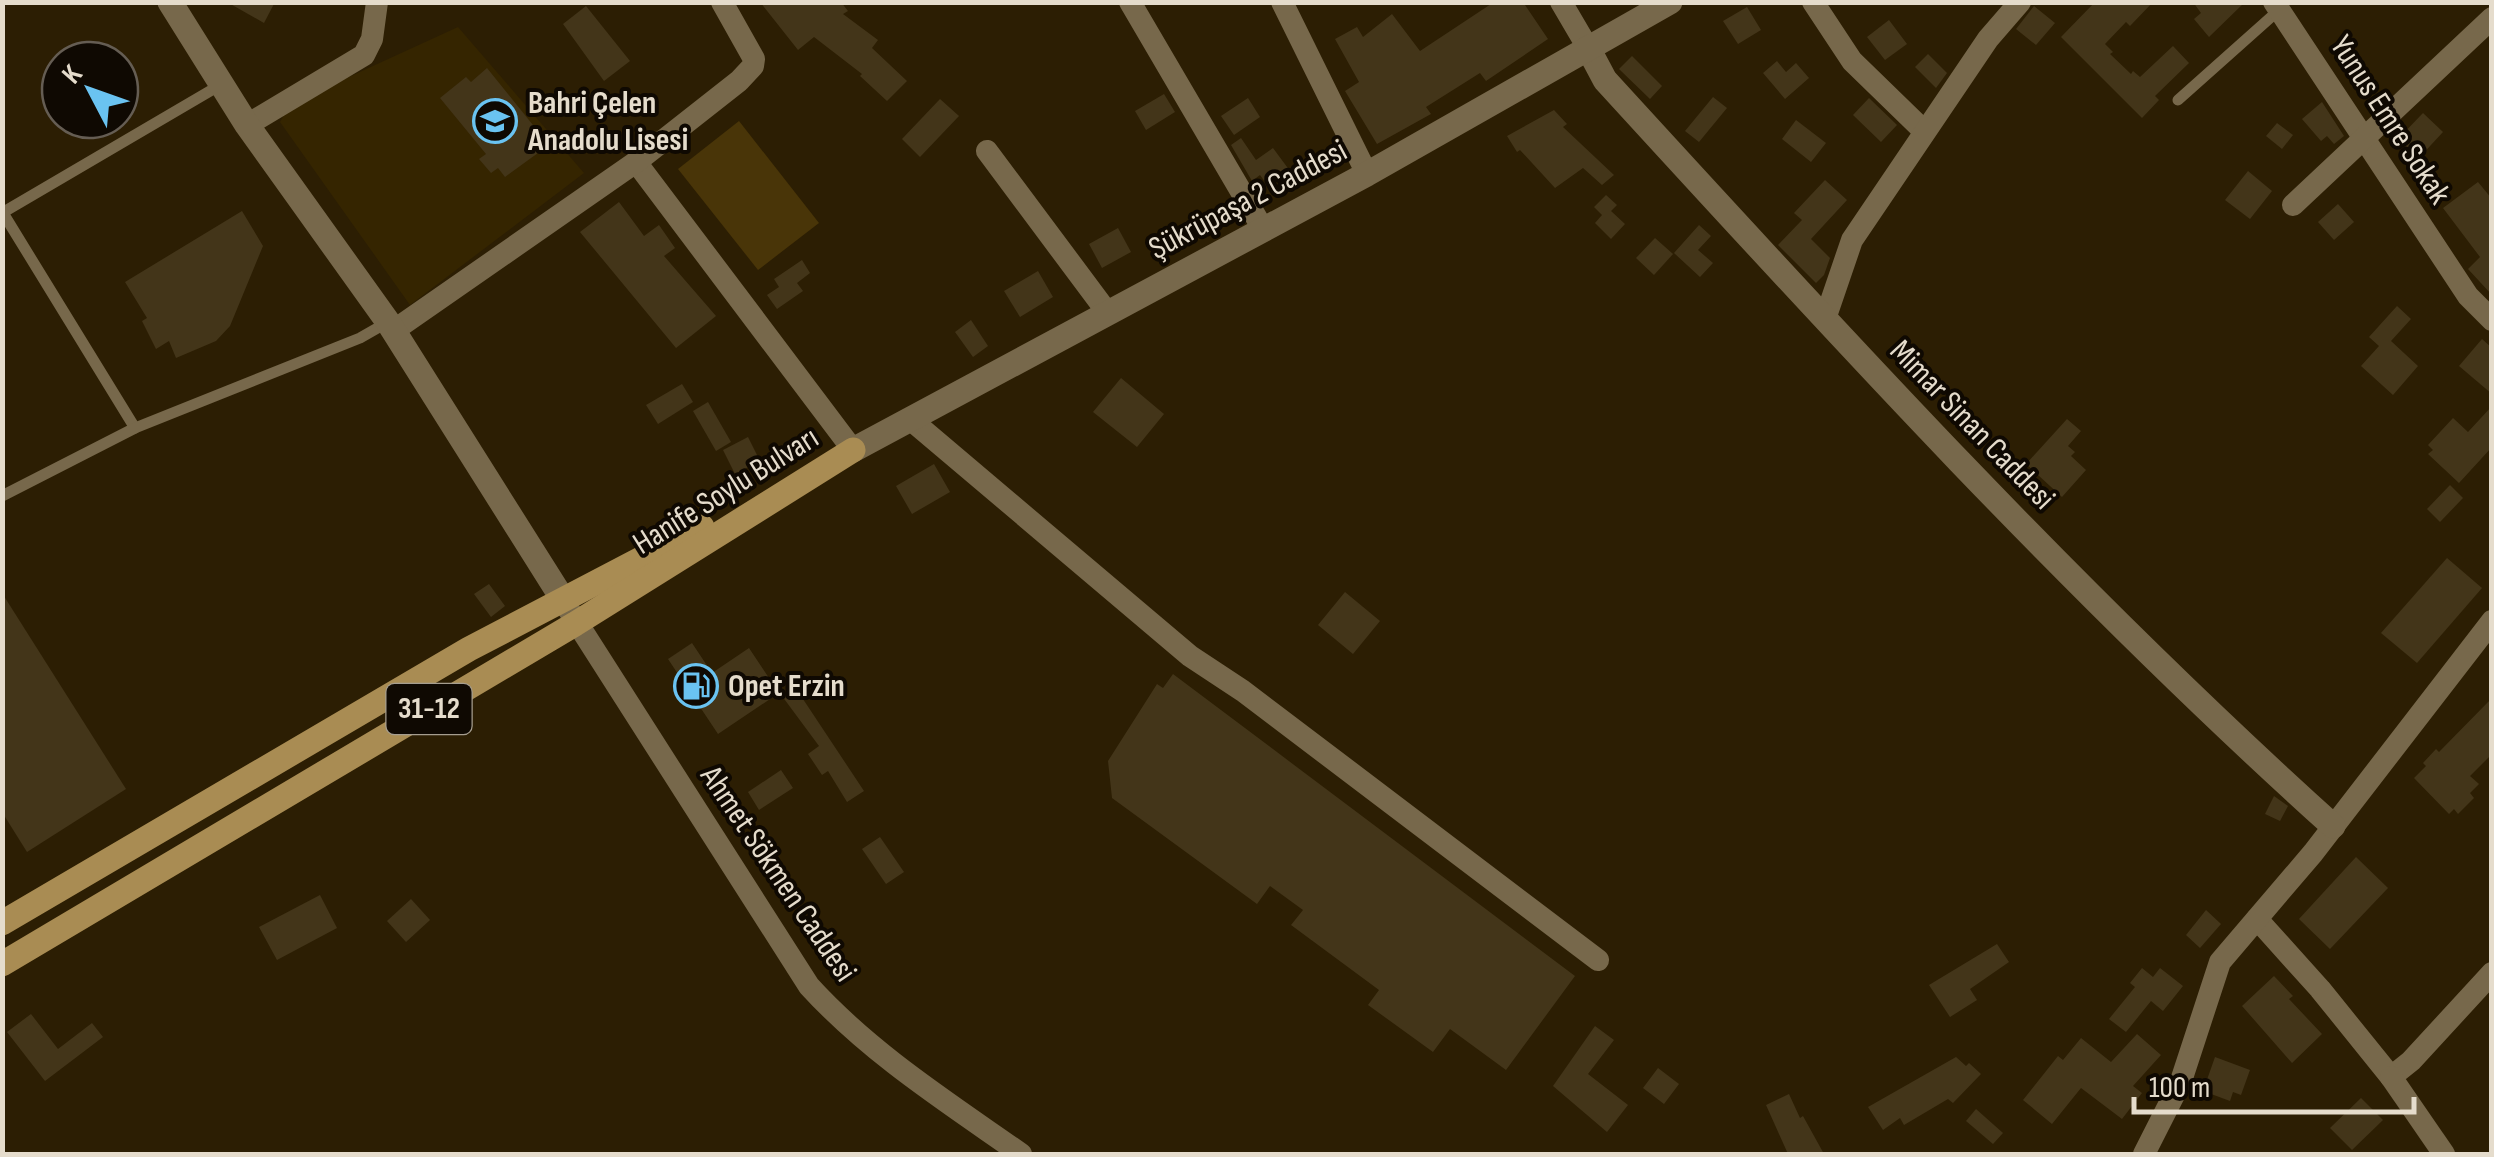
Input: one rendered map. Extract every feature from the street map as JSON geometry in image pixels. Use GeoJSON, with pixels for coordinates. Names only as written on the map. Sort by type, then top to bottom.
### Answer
{"type":"FeatureCollection","features":[{"type":"Feature","properties":{"kind":"main road","name":"Hanife Soylu Bulvarı"},"geometry":{"type":"LineString","coordinates":[[2,923],[469,648],[853,450]]}},
{"type":"Feature","properties":{"kind":"main road","name":"Hanife Soylu Bulvarı"},"geometry":{"type":"LineString","coordinates":[[2,964],[574,624],[853,450]]}},
{"type":"Feature","properties":{"kind":"street"},"geometry":{"type":"LineString","coordinates":[[170,2],[247,125],[390,327],[562,598]]}},
{"type":"Feature","properties":{"kind":"street"},"geometry":{"type":"LineString","coordinates":[[247,125],[364,54],[372,39],[377,2]]}},
{"type":"Feature","properties":{"kind":"street"},"geometry":{"type":"LineString","coordinates":[[390,327],[636,162],[753,66],[754,59],[722,2]]}},
{"type":"Feature","properties":{"kind":"street"},"geometry":{"type":"LineString","coordinates":[[1130,2],[1263,229]]}},
{"type":"Feature","properties":{"kind":"street"},"geometry":{"type":"LineString","coordinates":[[1282,2],[1366,174]]}},
{"type":"Feature","properties":{"kind":"street"},"geometry":{"type":"LineString","coordinates":[[1561,2],[1588,48]]}},
{"type":"Feature","properties":{"kind":"street","name":"Şükrüpaşa 2 Caddesi"},"geometry":{"type":"LineString","coordinates":[[853,450],[1366,174],[1670,2]]}},
{"type":"Feature","properties":{"kind":"street"},"geometry":{"type":"LineString","coordinates":[[1812,2],[1852,61],[1924,130]]}},
{"type":"Feature","properties":{"kind":"street"},"geometry":{"type":"LineString","coordinates":[[1824,319],[1852,240],[1988,39],[2020,2]]}},
{"type":"Feature","properties":{"kind":"street","name":"Yunus Emre Sokak"},"geometry":{"type":"LineString","coordinates":[[2276,6],[2468,296],[2492,320]]}},
{"type":"Feature","properties":{"kind":"street"},"geometry":{"type":"LineString","coordinates":[[2293,205],[2492,18]]}},
{"type":"Feature","properties":{"kind":"street","name":"Mimar Sinan Caddesi"},"geometry":{"type":"LineString","coordinates":[[1588,48],[1605,80],[1824,319],[2238,740],[2334,826]]}},
{"type":"Feature","properties":{"kind":"street"},"geometry":{"type":"LineString","coordinates":[[987,151],[1107,312]]}},
{"type":"Feature","properties":{"kind":"street"},"geometry":{"type":"LineString","coordinates":[[636,162],[853,450]]}},
{"type":"Feature","properties":{"kind":"street"},"geometry":{"type":"LineString","coordinates":[[910,419],[1190,656],[1242,691],[1598,960]]}},
{"type":"Feature","properties":{"kind":"street","name":"Ahmet Sökmen Caddesi"},"geometry":{"type":"LineString","coordinates":[[562,598],[574,624],[808,986],[876,1050],[1021,1154]]}},
{"type":"Feature","properties":{"kind":"street"},"geometry":{"type":"LineString","coordinates":[[2144,1154],[2182,1081],[2220,962],[2334,826],[2492,622]]}},
{"type":"Feature","properties":{"kind":"street"},"geometry":{"type":"LineString","coordinates":[[2257,919],[2320,988],[2391,1077],[2444,1154]]}},
{"type":"Feature","properties":{"kind":"street"},"geometry":{"type":"LineString","coordinates":[[2391,1077],[2411,1061],[2492,973]]}},
{"type":"Feature","properties":{"kind":"lane"},"geometry":{"type":"LineString","coordinates":[[2178,100],[2276,6]]}},
{"type":"Feature","properties":{"kind":"lane"},"geometry":{"type":"LineString","coordinates":[[135,428],[3,213],[222,84]]}},
{"type":"Feature","properties":{"kind":"lane"},"geometry":{"type":"LineString","coordinates":[[2,496],[135,428],[390,327]]}},
{"type":"Feature","properties":{"kind":"shaded area"},"geometry":{"type":"Polygon","coordinates":[[[458,27],[584,173],[410,305],[280,122],[290,104],[458,27]]]}},
{"type":"Feature","properties":{"kind":"shaded area"},"geometry":{"type":"Polygon","coordinates":[[[739,121],[819,223],[758,270],[678,169],[739,121]]]}},
{"type":"Feature","properties":{"kind":"building"},"geometry":{"type":"Polygon","coordinates":[[[227,2],[275,2],[264,23],[227,2]]]}},
{"type":"Feature","properties":{"kind":"building"},"geometry":{"type":"Polygon","coordinates":[[[760,2],[841,2],[848,11],[843,14],[878,40],[872,48],[907,81],[887,101],[862,74],[814,37],[798,50],[760,2]]]}},
{"type":"Feature","properties":{"kind":"building"},"geometry":{"type":"Polygon","coordinates":[[[1494,2],[1523,2],[1548,39],[1486,81],[1480,73],[1426,107],[1431,114],[1377,144],[1345,91],[1359,82],[1335,39],[1357,27],[1363,37],[1392,14],[1420,51],[1494,2]]]}},
{"type":"Feature","properties":{"kind":"building"},"geometry":{"type":"Polygon","coordinates":[[[2095,2],[2153,2],[2105,44],[2131,74],[2133,71],[2140,77],[2173,46],[2189,63],[2155,96],[2159,100],[2142,118],[2061,37],[2095,2]]]}},
{"type":"Feature","properties":{"kind":"building"},"geometry":{"type":"Polygon","coordinates":[[[2193,2],[2245,2],[2209,37],[2194,19],[2201,13],[2193,2]]]}},
{"type":"Feature","properties":{"kind":"building"},"geometry":{"type":"Polygon","coordinates":[[[586,6],[630,61],[604,81],[563,24],[586,6]]]}},
{"type":"Feature","properties":{"kind":"building"},"geometry":{"type":"Polygon","coordinates":[[[2034,6],[2055,23],[2036,45],[2016,29],[2034,6]]]}},
{"type":"Feature","properties":{"kind":"building"},"geometry":{"type":"Polygon","coordinates":[[[1747,7],[1761,30],[1738,44],[1723,21],[1747,7]]]}},
{"type":"Feature","properties":{"kind":"building"},"geometry":{"type":"Polygon","coordinates":[[[1889,20],[1907,44],[1885,60],[1867,37],[1889,20]]]}},
{"type":"Feature","properties":{"kind":"building"},"geometry":{"type":"Polygon","coordinates":[[[1928,54],[1947,73],[1936,88],[1915,67],[1928,54]]]}},
{"type":"Feature","properties":{"kind":"building"},"geometry":{"type":"Polygon","coordinates":[[[1632,56],[1662,86],[1650,99],[1619,69],[1632,56]]]}},
{"type":"Feature","properties":{"kind":"building"},"geometry":{"type":"Polygon","coordinates":[[[1777,61],[1786,72],[1796,63],[1809,78],[1785,99],[1763,73],[1777,61]]]}},
{"type":"Feature","properties":{"kind":"building","name":"Bahri Çelen Anadolu Lisesi"},"geometry":{"type":"Polygon","coordinates":[[[487,68],[549,145],[505,177],[498,168],[491,173],[479,159],[486,154],[440,98],[466,77],[471,82],[487,68]]]}},
{"type":"Feature","properties":{"kind":"building"},"geometry":{"type":"Polygon","coordinates":[[[1164,94],[1175,112],[1146,130],[1135,111],[1164,94]]]}},
{"type":"Feature","properties":{"kind":"building"},"geometry":{"type":"Polygon","coordinates":[[[1713,97],[1727,108],[1699,142],[1685,131],[1713,97]]]}},
{"type":"Feature","properties":{"kind":"building"},"geometry":{"type":"Polygon","coordinates":[[[1248,98],[1260,117],[1234,135],[1221,116],[1248,98]]]}},
{"type":"Feature","properties":{"kind":"building"},"geometry":{"type":"Polygon","coordinates":[[[1869,98],[1897,125],[1881,142],[1853,115],[1869,98]]]}},
{"type":"Feature","properties":{"kind":"building"},"geometry":{"type":"Polygon","coordinates":[[[940,99],[959,116],[920,157],[902,139],[940,99]]]}},
{"type":"Feature","properties":{"kind":"building"},"geometry":{"type":"Polygon","coordinates":[[[2322,102],[2344,136],[2334,144],[2327,136],[2321,141],[2302,119],[2322,102]]]}},
{"type":"Feature","properties":{"kind":"building"},"geometry":{"type":"Polygon","coordinates":[[[1554,110],[1567,124],[1563,127],[1614,175],[1602,185],[1583,168],[1555,188],[1520,150],[1517,152],[1507,136],[1554,110]]]}},
{"type":"Feature","properties":{"kind":"building"},"geometry":{"type":"Polygon","coordinates":[[[2423,113],[2443,132],[2418,159],[2398,139],[2423,113]]]}},
{"type":"Feature","properties":{"kind":"building"},"geometry":{"type":"Polygon","coordinates":[[[1796,120],[1826,143],[1811,162],[1782,139],[1796,120]]]}},
{"type":"Feature","properties":{"kind":"building"},"geometry":{"type":"Polygon","coordinates":[[[2277,123],[2293,135],[2282,149],[2266,136],[2277,123]]]}},
{"type":"Feature","properties":{"kind":"building"},"geometry":{"type":"Polygon","coordinates":[[[1241,138],[1256,160],[1273,148],[1290,171],[1268,186],[1260,175],[1252,181],[1231,145],[1241,138]]]}},
{"type":"Feature","properties":{"kind":"building"},"geometry":{"type":"Polygon","coordinates":[[[2248,171],[2272,191],[2250,219],[2225,200],[2248,171]]]}},
{"type":"Feature","properties":{"kind":"building"},"geometry":{"type":"Polygon","coordinates":[[[1825,180],[1847,200],[1811,239],[1830,258],[1824,275],[1816,283],[1778,245],[1802,220],[1794,213],[1825,180]]]}},
{"type":"Feature","properties":{"kind":"building"},"geometry":{"type":"Polygon","coordinates":[[[2478,182],[2492,199],[2492,295],[2468,269],[2480,257],[2443,208],[2478,182]]]}},
{"type":"Feature","properties":{"kind":"building"},"geometry":{"type":"Polygon","coordinates":[[[1606,195],[1617,205],[1611,211],[1625,224],[1611,239],[1595,223],[1602,215],[1594,207],[1606,195]]]}},
{"type":"Feature","properties":{"kind":"building"},"geometry":{"type":"Polygon","coordinates":[[[619,202],[644,236],[659,225],[675,248],[664,256],[716,316],[676,348],[580,232],[619,202]]]}},
{"type":"Feature","properties":{"kind":"building"},"geometry":{"type":"Polygon","coordinates":[[[2338,204],[2354,222],[2334,240],[2318,222],[2338,204]]]}},
{"type":"Feature","properties":{"kind":"building"},"geometry":{"type":"Polygon","coordinates":[[[242,211],[263,246],[230,326],[216,341],[176,358],[169,341],[156,349],[142,321],[147,318],[125,282],[242,211]]]}},
{"type":"Feature","properties":{"kind":"building"},"geometry":{"type":"Polygon","coordinates":[[[1699,225],[1711,236],[1698,250],[1713,263],[1700,277],[1674,253],[1699,225]]]}},
{"type":"Feature","properties":{"kind":"building"},"geometry":{"type":"Polygon","coordinates":[[[1118,228],[1131,252],[1102,268],[1089,244],[1118,228]]]}},
{"type":"Feature","properties":{"kind":"building"},"geometry":{"type":"Polygon","coordinates":[[[1655,238],[1673,254],[1654,275],[1636,258],[1655,238]]]}},
{"type":"Feature","properties":{"kind":"building"},"geometry":{"type":"Polygon","coordinates":[[[802,260],[810,273],[797,283],[803,291],[777,309],[767,295],[779,287],[774,279],[802,260]]]}},
{"type":"Feature","properties":{"kind":"building"},"geometry":{"type":"Polygon","coordinates":[[[1038,271],[1053,297],[1020,317],[1004,291],[1038,271]]]}},
{"type":"Feature","properties":{"kind":"building"},"geometry":{"type":"Polygon","coordinates":[[[2397,306],[2411,319],[2391,341],[2418,366],[2393,395],[2361,366],[2379,346],[2369,337],[2397,306]]]}},
{"type":"Feature","properties":{"kind":"building"},"geometry":{"type":"Polygon","coordinates":[[[971,320],[988,346],[973,357],[955,332],[971,320]]]}},
{"type":"Feature","properties":{"kind":"building"},"geometry":{"type":"Polygon","coordinates":[[[2482,339],[2492,348],[2492,394],[2459,366],[2482,339]]]}},
{"type":"Feature","properties":{"kind":"building"},"geometry":{"type":"Polygon","coordinates":[[[1121,378],[1164,414],[1137,447],[1093,412],[1121,378]]]}},
{"type":"Feature","properties":{"kind":"building"},"geometry":{"type":"Polygon","coordinates":[[[682,384],[693,402],[658,424],[646,405],[682,384]]]}},
{"type":"Feature","properties":{"kind":"building"},"geometry":{"type":"Polygon","coordinates":[[[708,402],[731,442],[716,451],[693,411],[708,402]]]}},
{"type":"Feature","properties":{"kind":"building"},"geometry":{"type":"Polygon","coordinates":[[[2492,406],[2492,447],[2459,483],[2428,454],[2433,450],[2428,445],[2453,418],[2468,432],[2492,406]]]}},
{"type":"Feature","properties":{"kind":"building"},"geometry":{"type":"Polygon","coordinates":[[[2067,419],[2081,431],[2068,446],[2075,452],[2071,456],[2086,470],[2062,497],[2026,464],[2067,419]]]}},
{"type":"Feature","properties":{"kind":"building"},"geometry":{"type":"Polygon","coordinates":[[[748,437],[760,461],[735,474],[723,450],[748,437]]]}},
{"type":"Feature","properties":{"kind":"building"},"geometry":{"type":"Polygon","coordinates":[[[934,464],[950,492],[912,514],[896,486],[934,464]]]}},
{"type":"Feature","properties":{"kind":"building"},"geometry":{"type":"Polygon","coordinates":[[[2450,485],[2463,498],[2440,522],[2427,509],[2450,485]]]}},
{"type":"Feature","properties":{"kind":"building"},"geometry":{"type":"Polygon","coordinates":[[[2447,558],[2482,588],[2417,663],[2381,633],[2447,558]]]}},
{"type":"Feature","properties":{"kind":"building"},"geometry":{"type":"Polygon","coordinates":[[[489,584],[505,606],[491,617],[474,594],[489,584]]]}},
{"type":"Feature","properties":{"kind":"building"},"geometry":{"type":"Polygon","coordinates":[[[1345,592],[1380,621],[1353,654],[1318,625],[1345,592]]]}},
{"type":"Feature","properties":{"kind":"building"},"geometry":{"type":"Polygon","coordinates":[[[2,593],[126,789],[27,852],[2,812],[2,593]]]}},
{"type":"Feature","properties":{"kind":"building"},"geometry":{"type":"Polygon","coordinates":[[[692,643],[712,673],[749,648],[779,693],[718,734],[668,659],[692,643]]]}},
{"type":"Feature","properties":{"kind":"building"},"geometry":{"type":"Polygon","coordinates":[[[1173,674],[1575,976],[1506,1070],[1450,1029],[1433,1052],[1368,1005],[1379,990],[1291,925],[1303,910],[1270,886],[1257,904],[1112,798],[1108,761],[1157,684],[1163,688],[1173,674]]]}},
{"type":"Feature","properties":{"kind":"building"},"geometry":{"type":"Polygon","coordinates":[[[795,687],[864,791],[847,802],[828,771],[822,775],[808,754],[819,746],[782,696],[795,687]]]}},
{"type":"Feature","properties":{"kind":"building"},"geometry":{"type":"Polygon","coordinates":[[[2492,698],[2492,754],[2470,776],[2479,784],[2470,793],[2474,798],[2458,814],[2454,809],[2449,814],[2414,778],[2436,749],[2439,752],[2492,698]]]}},
{"type":"Feature","properties":{"kind":"building"},"geometry":{"type":"Polygon","coordinates":[[[781,770],[793,788],[759,810],[748,792],[781,770]]]}},
{"type":"Feature","properties":{"kind":"building"},"geometry":{"type":"Polygon","coordinates":[[[2274,796],[2288,806],[2280,821],[2265,814],[2274,796]]]}},
{"type":"Feature","properties":{"kind":"building"},"geometry":{"type":"Polygon","coordinates":[[[880,837],[904,872],[886,884],[862,849],[880,837]]]}},
{"type":"Feature","properties":{"kind":"building"},"geometry":{"type":"Polygon","coordinates":[[[2356,857],[2388,888],[2330,949],[2299,919],[2356,857]]]}},
{"type":"Feature","properties":{"kind":"building"},"geometry":{"type":"Polygon","coordinates":[[[320,895],[337,928],[277,960],[259,927],[320,895]]]}},
{"type":"Feature","properties":{"kind":"building"},"geometry":{"type":"Polygon","coordinates":[[[411,899],[430,920],[406,942],[387,921],[411,899]]]}},
{"type":"Feature","properties":{"kind":"building"},"geometry":{"type":"Polygon","coordinates":[[[2206,910],[2221,924],[2200,948],[2186,935],[2206,910]]]}},
{"type":"Feature","properties":{"kind":"building"},"geometry":{"type":"Polygon","coordinates":[[[1997,944],[2009,962],[1970,989],[1977,1000],[1950,1017],[1929,985],[1997,944]]]}},
{"type":"Feature","properties":{"kind":"building"},"geometry":{"type":"Polygon","coordinates":[[[2142,968],[2153,977],[2160,968],[2183,986],[2163,1011],[2151,1001],[2126,1032],[2109,1019],[2135,987],[2130,983],[2142,968]]]}},
{"type":"Feature","properties":{"kind":"building"},"geometry":{"type":"Polygon","coordinates":[[[2274,976],[2293,996],[2289,999],[2322,1034],[2292,1063],[2242,1006],[2274,976]]]}},
{"type":"Feature","properties":{"kind":"building"},"geometry":{"type":"Polygon","coordinates":[[[31,1014],[58,1049],[92,1023],[103,1037],[45,1081],[7,1032],[31,1014]]]}},
{"type":"Feature","properties":{"kind":"building"},"geometry":{"type":"Polygon","coordinates":[[[1595,1026],[1614,1040],[1588,1074],[1628,1105],[1607,1132],[1553,1086],[1595,1026]]]}},
{"type":"Feature","properties":{"kind":"building"},"geometry":{"type":"Polygon","coordinates":[[[2137,1034],[2161,1055],[2133,1086],[2142,1093],[2122,1119],[2081,1088],[2052,1124],[2023,1100],[2058,1056],[2063,1060],[2081,1038],[2111,1062],[2137,1034]]]}},
{"type":"Feature","properties":{"kind":"building"},"geometry":{"type":"Polygon","coordinates":[[[1956,1057],[1981,1074],[1953,1103],[1948,1099],[1904,1125],[1900,1118],[1883,1130],[1868,1107],[1956,1057]]]}},
{"type":"Feature","properties":{"kind":"building"},"geometry":{"type":"Polygon","coordinates":[[[2215,1057],[2250,1070],[2241,1095],[2233,1092],[2230,1101],[2203,1091],[2215,1057]]]}},
{"type":"Feature","properties":{"kind":"building"},"geometry":{"type":"Polygon","coordinates":[[[1658,1068],[1679,1084],[1664,1104],[1643,1088],[1658,1068]]]}},
{"type":"Feature","properties":{"kind":"building"},"geometry":{"type":"Polygon","coordinates":[[[1789,1094],[1824,1154],[1788,1154],[1766,1105],[1789,1094]]]}},
{"type":"Feature","properties":{"kind":"building"},"geometry":{"type":"Polygon","coordinates":[[[2361,1098],[2383,1120],[2352,1150],[2330,1128],[2361,1098]]]}},
{"type":"Feature","properties":{"kind":"building"},"geometry":{"type":"Polygon","coordinates":[[[1976,1109],[2003,1133],[1993,1144],[1966,1121],[1976,1109]]]}},
{"type":"Feature","properties":{"kind":"place","name":"Bahri Çelen Anadolu Lisesi"},"geometry":{"type":"Point","coordinates":[495,121]}},
{"type":"Feature","properties":{"kind":"place","name":"Opet Erzin"},"geometry":{"type":"Point","coordinates":[696,686]}}]}
